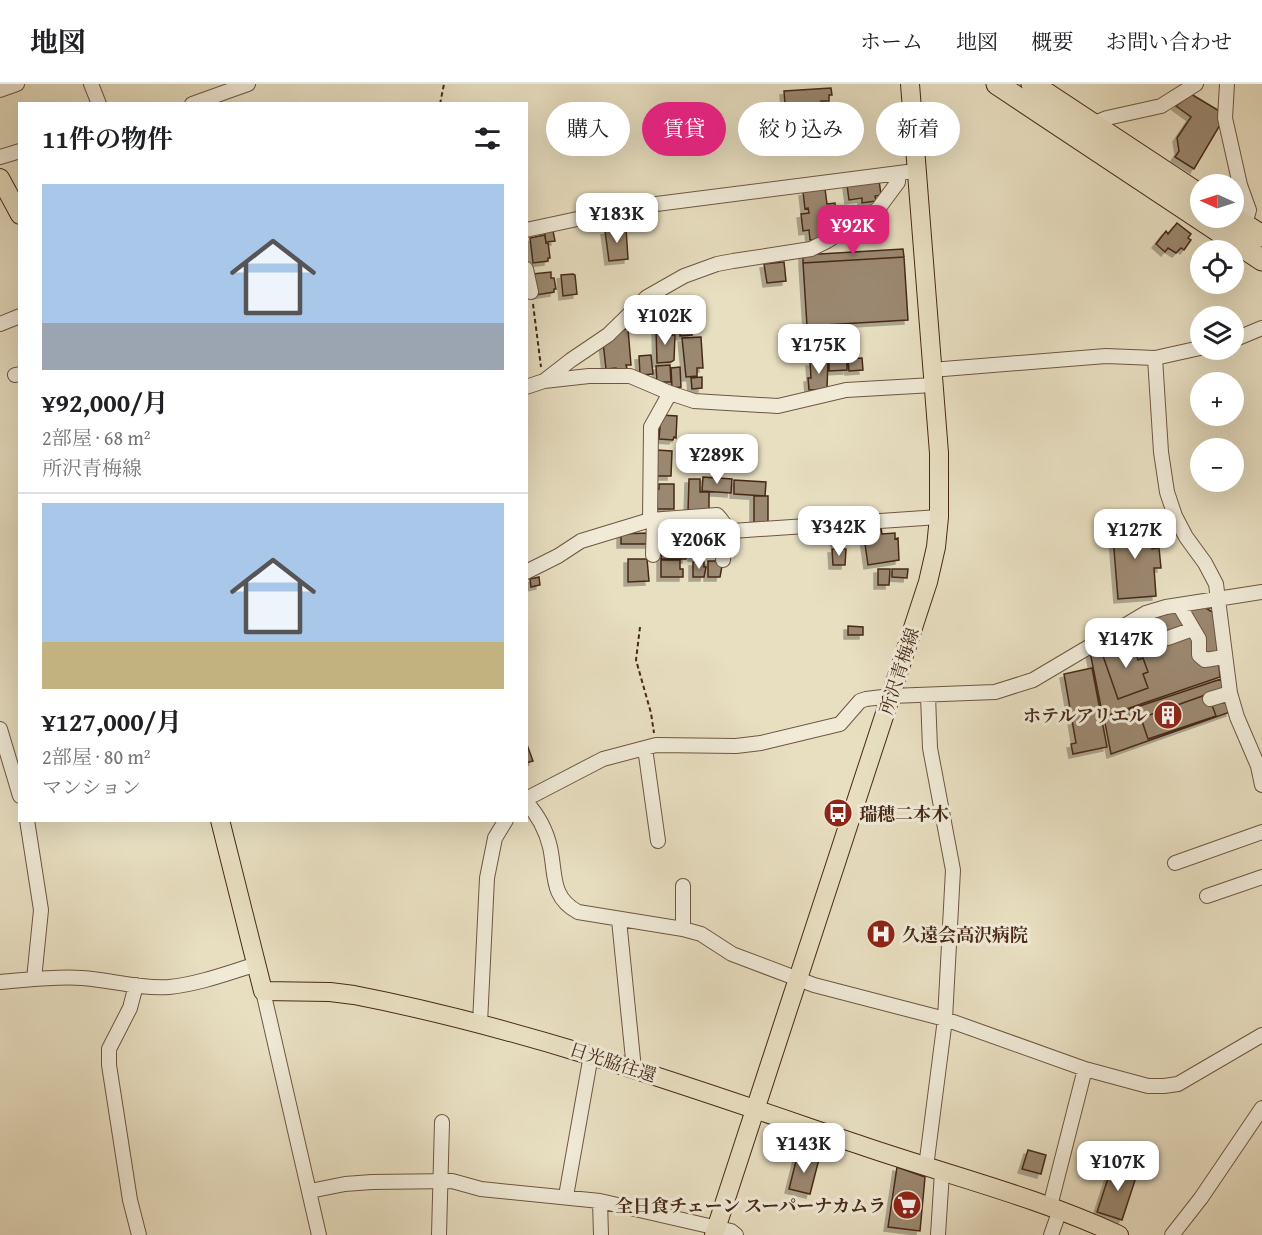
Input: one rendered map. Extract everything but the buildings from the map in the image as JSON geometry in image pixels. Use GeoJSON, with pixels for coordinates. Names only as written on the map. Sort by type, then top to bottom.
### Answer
{"type":"FeatureCollection","features":[{"type":"Feature","properties":{"kind":"highway"},"geometry":{"type":"LineString","coordinates":[[997,84],[1262,260]]}},
{"type":"Feature","properties":{"kind":"highway"},"geometry":{"type":"LineString","coordinates":[[1032,84],[1190,188]]}},
{"type":"Feature","properties":{"kind":"main road","name":"所沢青梅線"},"geometry":{"type":"LineString","coordinates":[[715,1232],[928,582],[936,547],[940,489],[932,377],[907,172],[910,84]]}},
{"type":"Feature","properties":{"kind":"main road"},"geometry":{"type":"LineString","coordinates":[[0,178],[18,211]]}},
{"type":"Feature","properties":{"kind":"main road"},"geometry":{"type":"LineString","coordinates":[[221,822],[263,991]]}},
{"type":"Feature","properties":{"kind":"main road","name":"日光脇往還"},"geometry":{"type":"LineString","coordinates":[[263,991],[330,992],[354,995],[480,1023],[634,1068],[934,1170],[1055,1208],[1119,1235]]}},
{"type":"Feature","properties":{"kind":"street"},"geometry":{"type":"LineString","coordinates":[[0,90],[17,84]]}},
{"type":"Feature","properties":{"kind":"street"},"geometry":{"type":"LineString","coordinates":[[91,84],[98,102]]}},
{"type":"Feature","properties":{"kind":"street"},"geometry":{"type":"LineString","coordinates":[[198,102],[248,84]]}},
{"type":"Feature","properties":{"kind":"street"},"geometry":{"type":"LineString","coordinates":[[1092,124],[1107,117],[1161,106],[1196,84]]}},
{"type":"Feature","properties":{"kind":"street"},"geometry":{"type":"LineString","coordinates":[[1227,84],[1226,118],[1240,185],[1249,210],[1247,226]]}},
{"type":"Feature","properties":{"kind":"street"},"geometry":{"type":"LineString","coordinates":[[0,157],[18,152]]}},
{"type":"Feature","properties":{"kind":"street"},"geometry":{"type":"LineString","coordinates":[[528,230],[633,207],[907,172]]}},
{"type":"Feature","properties":{"kind":"street"},"geometry":{"type":"LineString","coordinates":[[543,382],[608,335],[647,297],[684,276],[717,264],[811,249],[878,209],[907,172]]}},
{"type":"Feature","properties":{"kind":"street"},"geometry":{"type":"LineString","coordinates":[[528,278],[531,292]]}},
{"type":"Feature","properties":{"kind":"street"},"geometry":{"type":"LineString","coordinates":[[0,324],[18,317]]}},
{"type":"Feature","properties":{"kind":"street"},"geometry":{"type":"LineString","coordinates":[[1244,335],[1262,328]]}},
{"type":"Feature","properties":{"kind":"street"},"geometry":{"type":"LineString","coordinates":[[528,386],[543,382],[589,376],[630,376],[670,393],[694,400],[778,406],[846,390],[932,377],[1106,356],[1155,358],[1190,350]]}},
{"type":"Feature","properties":{"kind":"street"},"geometry":{"type":"LineString","coordinates":[[1155,358],[1161,452],[1167,492],[1175,516],[1186,537],[1205,563],[1216,584],[1230,693],[1237,717],[1258,766],[1262,785]]}},
{"type":"Feature","properties":{"kind":"street"},"geometry":{"type":"LineString","coordinates":[[653,555],[651,427],[670,393]]}},
{"type":"Feature","properties":{"kind":"street"},"geometry":{"type":"LineString","coordinates":[[528,571],[558,556],[581,540],[652,520],[717,516],[723,521],[725,528],[723,561]]}},
{"type":"Feature","properties":{"kind":"street"},"geometry":{"type":"LineString","coordinates":[[725,528],[732,531],[939,517]]}},
{"type":"Feature","properties":{"kind":"street"},"geometry":{"type":"LineString","coordinates":[[528,799],[603,759],[651,747],[736,746],[796,736],[840,724],[860,701],[891,696],[995,692],[1014,687],[1033,680],[1146,613],[1217,598],[1262,592]]}},
{"type":"Feature","properties":{"kind":"street"},"geometry":{"type":"LineString","coordinates":[[1179,605],[1199,639],[1199,655],[1205,660],[1224,657]]}},
{"type":"Feature","properties":{"kind":"street"},"geometry":{"type":"LineString","coordinates":[[1168,638],[1193,629]]}},
{"type":"Feature","properties":{"kind":"street"},"geometry":{"type":"LineString","coordinates":[[1209,699],[1230,693]]}},
{"type":"Feature","properties":{"kind":"street"},"geometry":{"type":"LineString","coordinates":[[928,696],[930,748],[953,870],[934,1170],[938,1235]]}},
{"type":"Feature","properties":{"kind":"street"},"geometry":{"type":"LineString","coordinates":[[0,729],[18,789]]}},
{"type":"Feature","properties":{"kind":"street"},"geometry":{"type":"LineString","coordinates":[[651,747],[658,841]]}},
{"type":"Feature","properties":{"kind":"street"},"geometry":{"type":"LineString","coordinates":[[528,803],[542,824],[547,838],[560,898],[569,908],[578,912],[701,934],[732,954],[798,979],[945,1019],[1085,1069],[1148,1086],[1178,1084],[1262,1035]]}},
{"type":"Feature","properties":{"kind":"street"},"geometry":{"type":"LineString","coordinates":[[27,822],[41,910],[34,980]]}},
{"type":"Feature","properties":{"kind":"street"},"geometry":{"type":"LineString","coordinates":[[480,1023],[487,878],[495,838],[505,822]]}},
{"type":"Feature","properties":{"kind":"street"},"geometry":{"type":"LineString","coordinates":[[1175,863],[1262,832]]}},
{"type":"Feature","properties":{"kind":"street"},"geometry":{"type":"LineString","coordinates":[[1208,896],[1262,877]]}},
{"type":"Feature","properties":{"kind":"street"},"geometry":{"type":"LineString","coordinates":[[683,886],[683,929]]}},
{"type":"Feature","properties":{"kind":"street"},"geometry":{"type":"LineString","coordinates":[[619,920],[634,1068]]}},
{"type":"Feature","properties":{"kind":"street"},"geometry":{"type":"LineString","coordinates":[[0,982],[83,978],[154,987],[192,984],[257,964]]}},
{"type":"Feature","properties":{"kind":"street"},"geometry":{"type":"LineString","coordinates":[[136,985],[130,1008],[109,1049],[109,1065],[130,1200],[139,1235]]}},
{"type":"Feature","properties":{"kind":"street"},"geometry":{"type":"LineString","coordinates":[[263,991],[319,1235]]}},
{"type":"Feature","properties":{"kind":"street"},"geometry":{"type":"LineString","coordinates":[[566,1196],[591,1055]]}},
{"type":"Feature","properties":{"kind":"street"},"geometry":{"type":"LineString","coordinates":[[1051,1235],[1085,1069]]}},
{"type":"Feature","properties":{"kind":"street"},"geometry":{"type":"LineString","coordinates":[[1172,1235],[1201,1198],[1262,1108]]}},
{"type":"Feature","properties":{"kind":"street"},"geometry":{"type":"LineString","coordinates":[[439,1235],[442,1122]]}},
{"type":"Feature","properties":{"kind":"street"},"geometry":{"type":"LineString","coordinates":[[310,1191],[345,1184],[372,1182],[452,1181],[480,1190],[566,1196],[600,1201],[715,1232],[731,1231],[736,1235]]}},
{"type":"Feature","properties":{"kind":"street"},"geometry":{"type":"LineString","coordinates":[[600,1201],[601,1235]]}},
{"type":"Feature","properties":{"kind":"path"},"geometry":{"type":"LineString","coordinates":[[440,102],[444,84]]}},
{"type":"Feature","properties":{"kind":"path"},"geometry":{"type":"LineString","coordinates":[[531,292],[543,382]]}},
{"type":"Feature","properties":{"kind":"path"},"geometry":{"type":"LineString","coordinates":[[640,627],[636,660],[651,713],[651,747]]}},
{"type":"Feature","properties":{"kind":"place","name":"ホテルアリエル"},"geometry":{"type":"Point","coordinates":[1168,715]}},
{"type":"Feature","properties":{"kind":"place","name":"瑞穂二本木"},"geometry":{"type":"Point","coordinates":[838,813]}},
{"type":"Feature","properties":{"kind":"place","name":"久遠会高沢病院"},"geometry":{"type":"Point","coordinates":[881,934]}},
{"type":"Feature","properties":{"kind":"place","name":"全日食チェーン スーパーナカムラ"},"geometry":{"type":"Point","coordinates":[907,1205]}}]}
